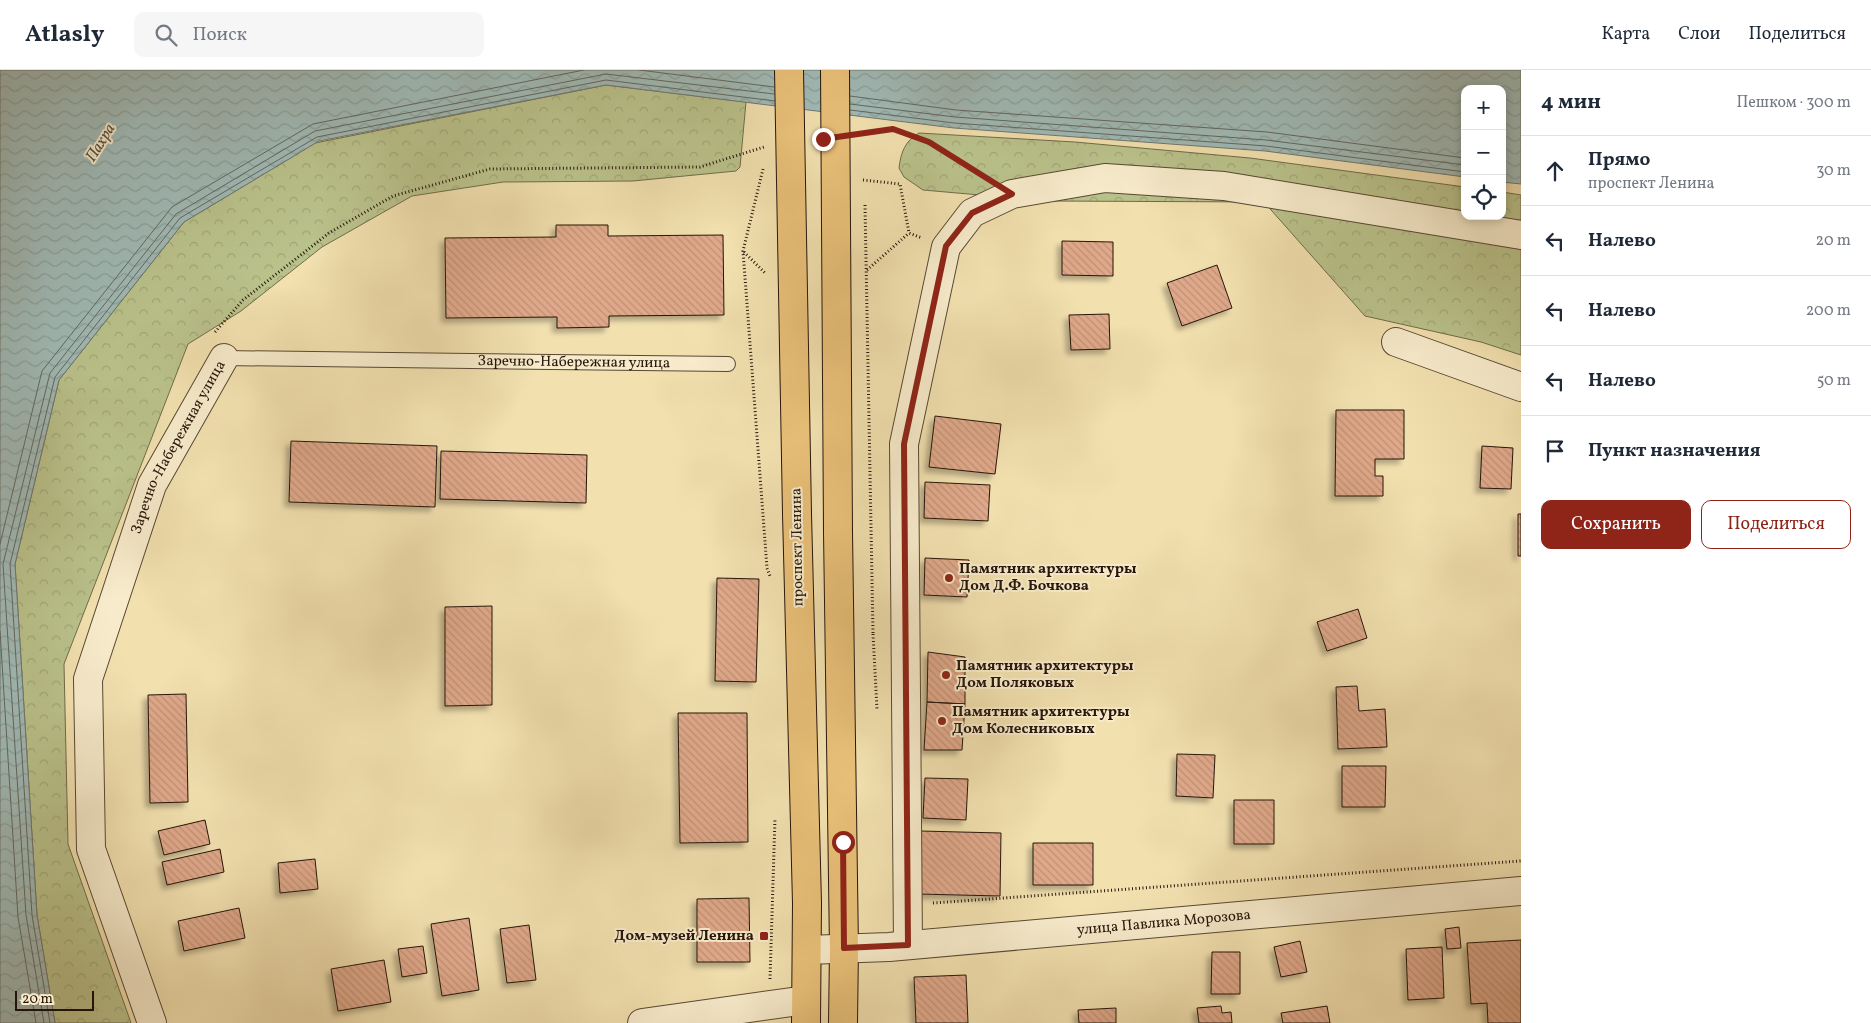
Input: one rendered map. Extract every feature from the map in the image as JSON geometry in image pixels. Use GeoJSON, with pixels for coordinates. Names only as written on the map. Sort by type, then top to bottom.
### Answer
{"type":"FeatureCollection","features":[{"type":"Feature","properties":{"kind":"main road","name":"проспект Ленина"},"geometry":{"type":"LineString","coordinates":[[789,70],[807,950],[806,1011]]}},
{"type":"Feature","properties":{"kind":"main road"},"geometry":{"type":"LineString","coordinates":[[835,70],[838,532],[844,948],[843,1023]]}},
{"type":"Feature","properties":{"kind":"street"},"geometry":{"type":"LineString","coordinates":[[908,945],[904,444],[946,246],[972,213],[1012,194],[1105,178],[1224,186],[1521,235]]}},
{"type":"Feature","properties":{"kind":"street"},"geometry":{"type":"LineString","coordinates":[[1396,342],[1521,387]]}},
{"type":"Feature","properties":{"kind":"street","name":"Заречно-Набережная улица"},"geometry":{"type":"LineString","coordinates":[[152,1023],[91,849],[88,679],[152,485],[218,347]]}},
{"type":"Feature","properties":{"kind":"street","name":"улица Павлика Морозова"},"geometry":{"type":"LineString","coordinates":[[807,950],[908,945],[1521,891]]}},
{"type":"Feature","properties":{"kind":"street"},"geometry":{"type":"LineString","coordinates":[[642,1023],[806,1011]]}},
{"type":"Feature","properties":{"kind":"lane","name":"Заречно-Набережная улица"},"geometry":{"type":"LineString","coordinates":[[218,347],[728,364]]}},
{"type":"Feature","properties":{"kind":"path"},"geometry":{"type":"LineString","coordinates":[[863,127],[863,137]]}},
{"type":"Feature","properties":{"kind":"path"},"geometry":{"type":"LineString","coordinates":[[858,134],[893,129],[929,142],[1012,194]]}},
{"type":"Feature","properties":{"kind":"path"},"geometry":{"type":"LineString","coordinates":[[218,347],[243,300],[329,233],[393,196],[490,169],[700,167],[766,146]]}},
{"type":"Feature","properties":{"kind":"path"},"geometry":{"type":"LineString","coordinates":[[864,175],[865,185]]}},
{"type":"Feature","properties":{"kind":"path"},"geometry":{"type":"LineString","coordinates":[[865,204],[873,634]]}},
{"type":"Feature","properties":{"kind":"path"},"geometry":{"type":"LineString","coordinates":[[867,270],[909,234]]}},
{"type":"Feature","properties":{"kind":"path"},"geometry":{"type":"LineString","coordinates":[[743,251],[770,278]]}},
{"type":"Feature","properties":{"kind":"path"},"geometry":{"type":"LineString","coordinates":[[907,905],[1521,861]]}},
{"type":"Feature","properties":{"kind":"green space"},"geometry":{"type":"Polygon","coordinates":[[[606,85],[746,102],[740,167],[736,171],[633,181],[503,182],[412,196],[322,247],[241,311],[188,344],[64,664],[68,844],[131,1023],[55,1023],[37,915],[15,564],[59,380],[184,222],[315,143],[606,85]]]}},
{"type":"Feature","properties":{"kind":"green space"},"geometry":{"type":"Polygon","coordinates":[[[919,133],[1075,142],[1250,158],[1461,186],[1461,220],[1506,220],[1506,193],[1521,195],[1521,355],[1481,342],[1365,316],[1264,202],[1048,201],[923,190],[904,177],[899,168],[904,147],[919,133]]]}},
{"type":"Feature","properties":{"kind":"water","name":"Пахра"},"geometry":{"type":"Polygon","coordinates":[[[0,70],[1521,70],[1521,184],[1506,182],[1506,85],[1461,85],[1461,176],[1265,151],[954,128],[606,85],[319,141],[184,222],[59,380],[15,564],[37,915],[55,1023],[0,1023],[0,70]]]}},
{"type":"Feature","properties":{"kind":"building"},"geometry":{"type":"Polygon","coordinates":[[[556,225],[608,225],[608,236],[723,235],[724,315],[609,316],[609,327],[557,328],[557,317],[446,318],[445,238],[556,237],[556,225]]]}},
{"type":"Feature","properties":{"kind":"building"},"geometry":{"type":"Polygon","coordinates":[[[1062,241],[1113,242],[1113,276],[1062,275],[1062,241]]]}},
{"type":"Feature","properties":{"kind":"building"},"geometry":{"type":"Polygon","coordinates":[[[1217,265],[1232,308],[1182,326],[1167,283],[1217,265]]]}},
{"type":"Feature","properties":{"kind":"building"},"geometry":{"type":"Polygon","coordinates":[[[1109,314],[1110,349],[1071,350],[1069,315],[1109,314]]]}},
{"type":"Feature","properties":{"kind":"building"},"geometry":{"type":"Polygon","coordinates":[[[1336,410],[1404,410],[1404,459],[1375,459],[1375,476],[1383,476],[1383,496],[1335,496],[1336,410]]]}},
{"type":"Feature","properties":{"kind":"building"},"geometry":{"type":"Polygon","coordinates":[[[935,416],[1001,424],[995,474],[929,467],[935,416]]]}},
{"type":"Feature","properties":{"kind":"building"},"geometry":{"type":"Polygon","coordinates":[[[291,441],[437,446],[435,507],[289,502],[291,441]]]}},
{"type":"Feature","properties":{"kind":"building"},"geometry":{"type":"Polygon","coordinates":[[[1482,446],[1513,448],[1511,489],[1480,488],[1482,446]]]}},
{"type":"Feature","properties":{"kind":"building"},"geometry":{"type":"Polygon","coordinates":[[[441,451],[587,455],[586,503],[440,499],[441,451]]]}},
{"type":"Feature","properties":{"kind":"building"},"geometry":{"type":"Polygon","coordinates":[[[925,482],[990,485],[988,521],[924,518],[925,482]]]}},
{"type":"Feature","properties":{"kind":"building"},"geometry":{"type":"Polygon","coordinates":[[[1518,514],[1521,514],[1521,556],[1518,556],[1518,514]]]}},
{"type":"Feature","properties":{"kind":"building"},"geometry":{"type":"Polygon","coordinates":[[[925,558],[969,560],[967,597],[924,595],[925,558]]]}},
{"type":"Feature","properties":{"kind":"building"},"geometry":{"type":"Polygon","coordinates":[[[717,578],[759,579],[756,682],[715,681],[717,578]]]}},
{"type":"Feature","properties":{"kind":"building"},"geometry":{"type":"Polygon","coordinates":[[[492,606],[492,705],[445,706],[445,607],[492,606]]]}},
{"type":"Feature","properties":{"kind":"building"},"geometry":{"type":"Polygon","coordinates":[[[1358,609],[1367,638],[1327,651],[1317,622],[1358,609]]]}},
{"type":"Feature","properties":{"kind":"building"},"geometry":{"type":"Polygon","coordinates":[[[928,652],[965,657],[965,704],[927,702],[928,652]]]}},
{"type":"Feature","properties":{"kind":"building"},"geometry":{"type":"Polygon","coordinates":[[[1357,686],[1359,711],[1385,709],[1387,747],[1338,749],[1336,687],[1357,686]]]}},
{"type":"Feature","properties":{"kind":"building"},"geometry":{"type":"Polygon","coordinates":[[[186,694],[188,802],[150,803],[148,695],[186,694]]]}},
{"type":"Feature","properties":{"kind":"building"},"geometry":{"type":"Polygon","coordinates":[[[927,702],[965,704],[962,750],[924,750],[927,702]]]}},
{"type":"Feature","properties":{"kind":"building"},"geometry":{"type":"Polygon","coordinates":[[[678,713],[747,713],[748,842],[680,843],[678,713]]]}},
{"type":"Feature","properties":{"kind":"building"},"geometry":{"type":"Polygon","coordinates":[[[1177,754],[1215,755],[1213,798],[1176,796],[1177,754]]]}},
{"type":"Feature","properties":{"kind":"building"},"geometry":{"type":"Polygon","coordinates":[[[1342,766],[1386,766],[1385,807],[1342,807],[1342,766]]]}},
{"type":"Feature","properties":{"kind":"building"},"geometry":{"type":"Polygon","coordinates":[[[925,778],[968,779],[966,820],[923,818],[925,778]]]}},
{"type":"Feature","properties":{"kind":"building"},"geometry":{"type":"Polygon","coordinates":[[[1234,800],[1274,800],[1274,844],[1234,844],[1234,800]]]}},
{"type":"Feature","properties":{"kind":"building"},"geometry":{"type":"Polygon","coordinates":[[[205,820],[210,844],[164,855],[158,831],[205,820]]]}},
{"type":"Feature","properties":{"kind":"building"},"geometry":{"type":"Polygon","coordinates":[[[920,831],[1001,833],[1000,896],[918,894],[920,831]]]}},
{"type":"Feature","properties":{"kind":"building"},"geometry":{"type":"Polygon","coordinates":[[[1033,843],[1093,843],[1093,885],[1033,885],[1033,843]]]}},
{"type":"Feature","properties":{"kind":"building"},"geometry":{"type":"Polygon","coordinates":[[[220,849],[224,872],[167,885],[162,862],[220,849]]]}},
{"type":"Feature","properties":{"kind":"building"},"geometry":{"type":"Polygon","coordinates":[[[315,859],[318,889],[280,893],[278,863],[315,859]]]}},
{"type":"Feature","properties":{"kind":"building"},"geometry":{"type":"Polygon","coordinates":[[[749,898],[750,962],[697,962],[697,899],[749,898]]]}},
{"type":"Feature","properties":{"kind":"building"},"geometry":{"type":"Polygon","coordinates":[[[239,908],[245,938],[184,951],[178,921],[239,908]]]}},
{"type":"Feature","properties":{"kind":"building"},"geometry":{"type":"Polygon","coordinates":[[[469,918],[479,990],[442,996],[431,924],[469,918]]]}},
{"type":"Feature","properties":{"kind":"building"},"geometry":{"type":"Polygon","coordinates":[[[529,925],[536,980],[507,983],[500,929],[529,925]]]}},
{"type":"Feature","properties":{"kind":"building"},"geometry":{"type":"Polygon","coordinates":[[[1459,927],[1461,948],[1447,949],[1445,929],[1459,927]]]}},
{"type":"Feature","properties":{"kind":"building"},"geometry":{"type":"Polygon","coordinates":[[[1521,940],[1521,1023],[1488,1023],[1487,1003],[1471,1004],[1467,943],[1521,940]]]}},
{"type":"Feature","properties":{"kind":"building"},"geometry":{"type":"Polygon","coordinates":[[[1300,941],[1307,972],[1281,977],[1274,947],[1300,941]]]}},
{"type":"Feature","properties":{"kind":"building"},"geometry":{"type":"Polygon","coordinates":[[[423,946],[427,973],[402,977],[398,949],[423,946]]]}},
{"type":"Feature","properties":{"kind":"building"},"geometry":{"type":"Polygon","coordinates":[[[1442,947],[1444,998],[1408,1000],[1406,949],[1442,947]]]}},
{"type":"Feature","properties":{"kind":"building"},"geometry":{"type":"Polygon","coordinates":[[[1212,952],[1240,952],[1240,994],[1211,994],[1212,952]]]}},
{"type":"Feature","properties":{"kind":"building"},"geometry":{"type":"Polygon","coordinates":[[[384,960],[391,1002],[338,1011],[331,969],[384,960]]]}},
{"type":"Feature","properties":{"kind":"building"},"geometry":{"type":"Polygon","coordinates":[[[966,975],[968,1023],[916,1023],[914,977],[966,975]]]}},
{"type":"Feature","properties":{"kind":"building"},"geometry":{"type":"Polygon","coordinates":[[[1221,1006],[1222,1013],[1231,1012],[1232,1023],[1199,1023],[1197,1008],[1221,1006]]]}},
{"type":"Feature","properties":{"kind":"building"},"geometry":{"type":"Polygon","coordinates":[[[1327,1006],[1330,1023],[1283,1023],[1281,1013],[1327,1006]]]}},
{"type":"Feature","properties":{"kind":"building"},"geometry":{"type":"Polygon","coordinates":[[[1116,1008],[1116,1023],[1079,1023],[1078,1010],[1116,1008]]]}},
{"type":"Feature","properties":{"kind":"place","name":"Памятник архитектуры Дом Д.Ф. Бочкова"},"geometry":{"type":"Point","coordinates":[949,578]}},
{"type":"Feature","properties":{"kind":"place","name":"Памятник архитектуры Дом Поляковых"},"geometry":{"type":"Point","coordinates":[946,675]}},
{"type":"Feature","properties":{"kind":"place","name":"Памятник архитектуры Дом Колесниковых"},"geometry":{"type":"Point","coordinates":[942,721]}},
{"type":"Feature","properties":{"kind":"place","name":"Дом-музей Ленина"},"geometry":{"type":"Point","coordinates":[764,936]}},
{"type":"Feature","properties":{"kind":"route"},"geometry":{"type":"LineString","coordinates":[[823,139],[893,129],[929,142],[1012,194],[972,213],[946,246],[904,444],[908,945],[889,948],[844,948],[843,842]]}}]}
